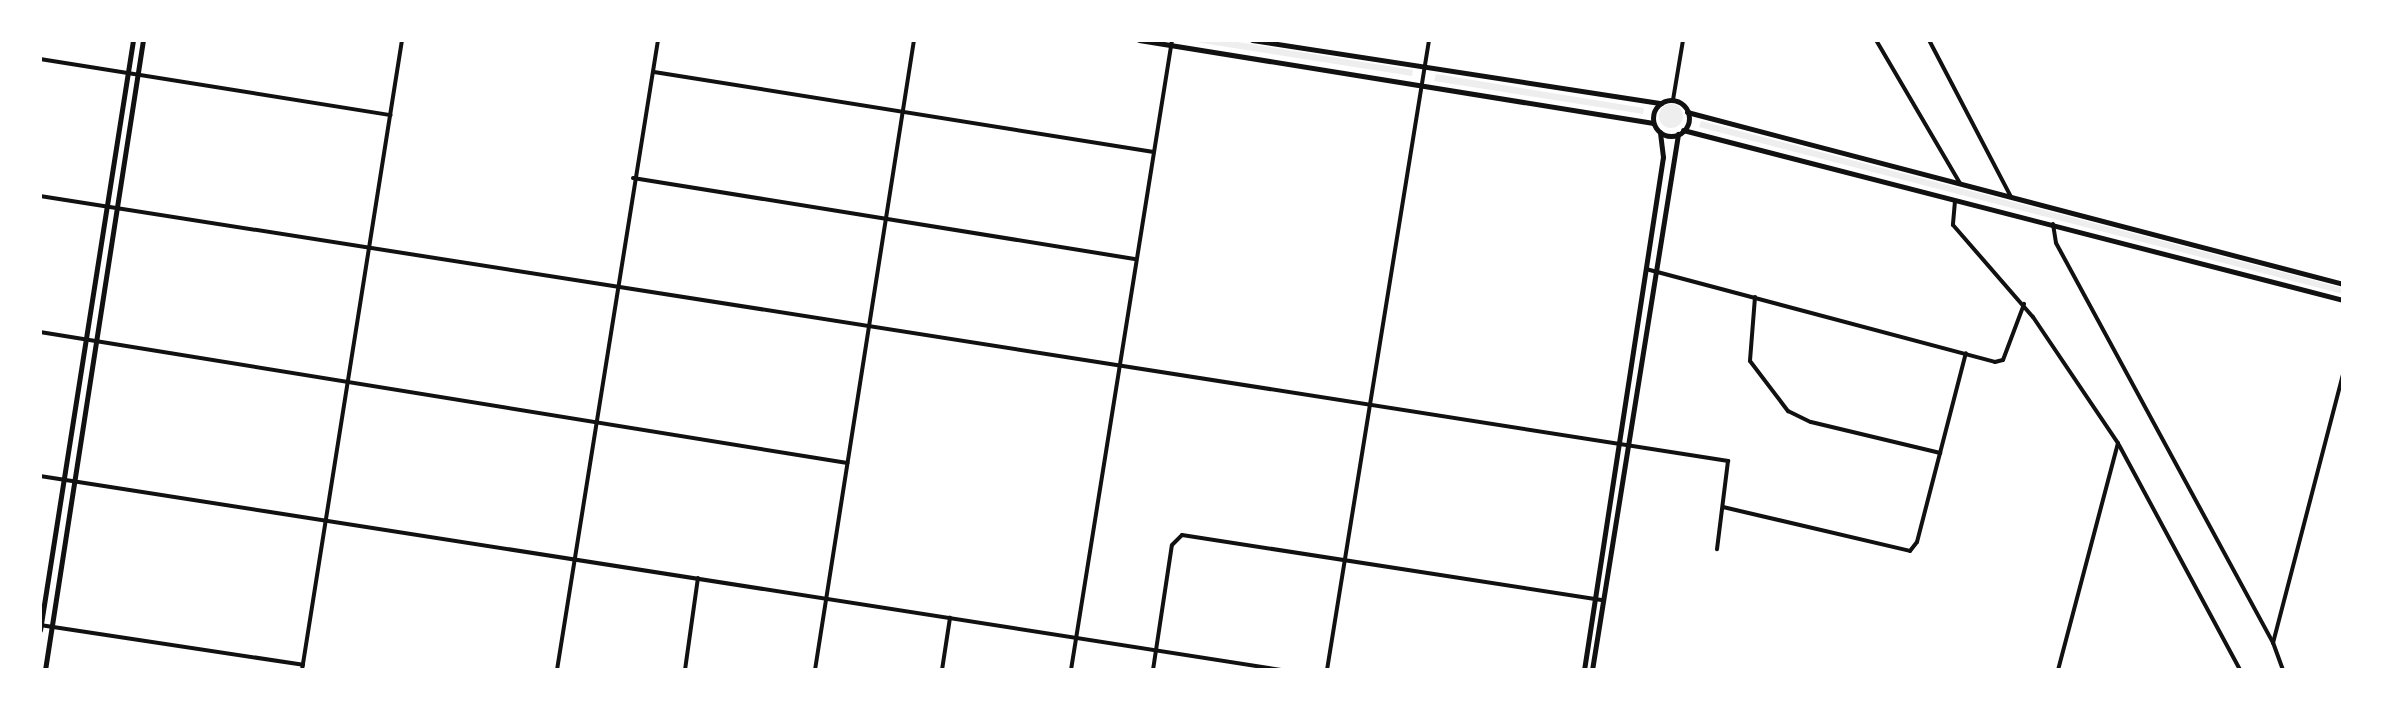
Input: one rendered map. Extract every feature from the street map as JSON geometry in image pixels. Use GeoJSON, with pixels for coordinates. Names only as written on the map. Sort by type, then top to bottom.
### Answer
{"type":"FeatureCollection","features":[{"type":"Feature","properties":{"kind":"street"},"geometry":{"type":"LineString","coordinates":[[133,40],[40,627],[302,668],[402,40]]}},
{"type":"Feature","properties":{"kind":"street"},"geometry":{"type":"LineString","coordinates":[[45,670],[143,40]]}},
{"type":"Feature","properties":{"kind":"street"},"geometry":{"type":"LineString","coordinates":[[557,670],[572,558],[658,40]]}},
{"type":"Feature","properties":{"kind":"street"},"geometry":{"type":"LineString","coordinates":[[815,670],[914,40]]}},
{"type":"Feature","properties":{"kind":"street"},"geometry":{"type":"LineString","coordinates":[[1139,40],[1172,42],[1653,123],[1660,132],[1663,157],[1584,670]]}},
{"type":"Feature","properties":{"kind":"street"},"geometry":{"type":"LineString","coordinates":[[1252,40],[1661,103],[1673,100]]}},
{"type":"Feature","properties":{"kind":"street"},"geometry":{"type":"LineString","coordinates":[[1327,670],[1367,404],[1429,40]]}},
{"type":"Feature","properties":{"kind":"street"},"geometry":{"type":"LineString","coordinates":[[1673,100],[1683,40]]}},
{"type":"Feature","properties":{"kind":"street"},"geometry":{"type":"LineString","coordinates":[[1876,40],[1961,185]]}},
{"type":"Feature","properties":{"kind":"street"},"geometry":{"type":"LineString","coordinates":[[1929,40],[2011,197]]}},
{"type":"Feature","properties":{"kind":"street"},"geometry":{"type":"LineString","coordinates":[[1071,670],[1117,364],[1172,42]]}},
{"type":"Feature","properties":{"kind":"street"},"geometry":{"type":"LineString","coordinates":[[40,59],[391,115]]}},
{"type":"Feature","properties":{"kind":"street"},"geometry":{"type":"LineString","coordinates":[[654,72],[1154,152]]}},
{"type":"Feature","properties":{"kind":"street"},"geometry":{"type":"LineString","coordinates":[[1673,100],[1687,112],[2343,284]]}},
{"type":"Feature","properties":{"kind":"street"},"geometry":{"type":"LineString","coordinates":[[1653,123],[1661,103]]}},
{"type":"Feature","properties":{"kind":"street"},"geometry":{"type":"LineString","coordinates":[[1592,670],[1656,271],[1680,132],[1687,112]]}},
{"type":"Feature","properties":{"kind":"street"},"geometry":{"type":"LineString","coordinates":[[1660,132],[1680,132],[1955,199],[2343,300]]}},
{"type":"Feature","properties":{"kind":"street"},"geometry":{"type":"LineString","coordinates":[[633,178],[1135,259]]}},
{"type":"Feature","properties":{"kind":"street"},"geometry":{"type":"LineString","coordinates":[[40,196],[1728,461],[1717,549]]}},
{"type":"Feature","properties":{"kind":"street"},"geometry":{"type":"LineString","coordinates":[[1955,199],[1953,225],[2024,304],[2118,443],[2240,670]]}},
{"type":"Feature","properties":{"kind":"street"},"geometry":{"type":"LineString","coordinates":[[2053,224],[2056,243],[2273,643],[2283,670]]}},
{"type":"Feature","properties":{"kind":"street"},"geometry":{"type":"LineString","coordinates":[[1646,269],[2003,360],[2024,304]]}},
{"type":"Feature","properties":{"kind":"street"},"geometry":{"type":"LineString","coordinates":[[1755,297],[1750,361],[1788,411],[1811,422],[1940,453]]}},
{"type":"Feature","properties":{"kind":"street"},"geometry":{"type":"LineString","coordinates":[[40,332],[847,463]]}},
{"type":"Feature","properties":{"kind":"street"},"geometry":{"type":"LineString","coordinates":[[1723,507],[1910,551],[1917,542],[1966,353]]}},
{"type":"Feature","properties":{"kind":"street"},"geometry":{"type":"LineString","coordinates":[[2273,643],[2343,375]]}},
{"type":"Feature","properties":{"kind":"street"},"geometry":{"type":"LineString","coordinates":[[2058,670],[2118,443]]}},
{"type":"Feature","properties":{"kind":"street"},"geometry":{"type":"LineString","coordinates":[[40,476],[1281,670]]}},
{"type":"Feature","properties":{"kind":"street"},"geometry":{"type":"LineString","coordinates":[[1153,670],[1172,545],[1182,535],[1603,600]]}},
{"type":"Feature","properties":{"kind":"street"},"geometry":{"type":"LineString","coordinates":[[685,670],[698,578]]}},
{"type":"Feature","properties":{"kind":"street"},"geometry":{"type":"LineString","coordinates":[[942,670],[950,618]]}},
{"type":"Feature","properties":{"kind":"shaded area"},"geometry":{"type":"Polygon","coordinates":[[[1183,40],[1225,40],[1413,70],[1412,76],[1183,40]]]}},
{"type":"Feature","properties":{"kind":"shaded area"},"geometry":{"type":"Polygon","coordinates":[[[1436,74],[1644,108],[1643,114],[1434,81],[1436,74]]]}},
{"type":"Feature","properties":{"kind":"shaded area"},"geometry":{"type":"Polygon","coordinates":[[[1671,104],[1680,107],[1683,116],[1680,125],[1671,128],[1662,125],[1659,116],[1662,107],[1671,104]]]}},
{"type":"Feature","properties":{"kind":"shaded area"},"geometry":{"type":"Polygon","coordinates":[[[1701,121],[2343,288],[2343,294],[1699,127],[1701,121]]]}}]}
